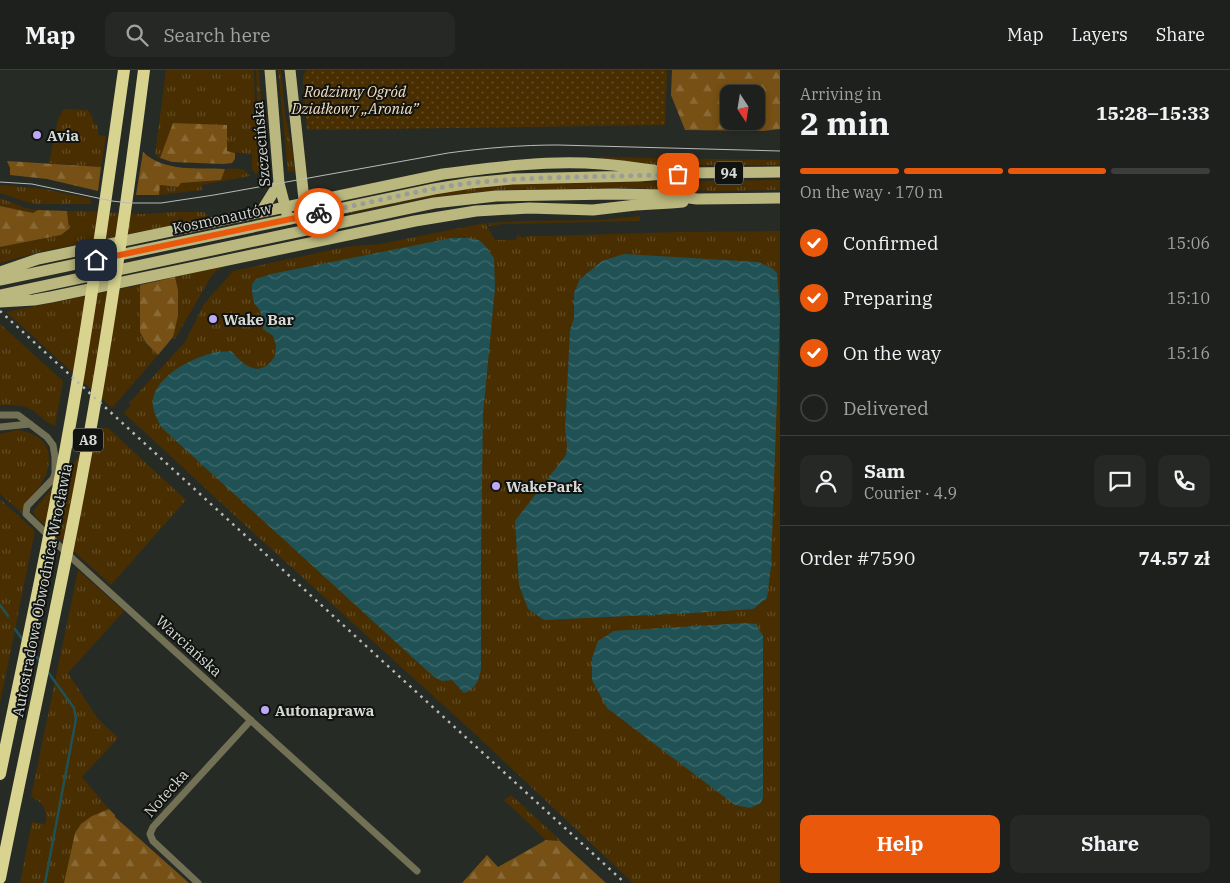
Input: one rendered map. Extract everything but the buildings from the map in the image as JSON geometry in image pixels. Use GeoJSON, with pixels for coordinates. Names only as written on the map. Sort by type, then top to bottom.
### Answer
{"type":"FeatureCollection","features":[{"type":"Feature","properties":{"kind":"highway","name":"Autostradowa Obwodnica Wrocławia"},"geometry":{"type":"LineString","coordinates":[[0,774],[39,587],[77,384],[124,70]]}},
{"type":"Feature","properties":{"kind":"highway","name":"Autostradowa Obwodnica Wrocławia"},"geometry":{"type":"LineString","coordinates":[[0,878],[58,602],[83,469],[120,246],[144,70]]}},
{"type":"Feature","properties":{"kind":"main road","name":"Szczecińska"},"geometry":{"type":"LineString","coordinates":[[270,70],[279,183],[290,225],[301,245]]}},
{"type":"Feature","properties":{"kind":"main road"},"geometry":{"type":"LineString","coordinates":[[290,70],[306,220],[301,245]]}},
{"type":"Feature","properties":{"kind":"main road"},"geometry":{"type":"LineString","coordinates":[[0,272],[38,259],[443,174],[501,167],[550,164],[600,164],[678,174]]}},
{"type":"Feature","properties":{"kind":"main road","name":"Kosmonautów"},"geometry":{"type":"LineString","coordinates":[[0,280],[346,207],[471,183],[528,178],[780,172]]}},
{"type":"Feature","properties":{"kind":"main road"},"geometry":{"type":"LineString","coordinates":[[261,212],[279,183]]}},
{"type":"Feature","properties":{"kind":"main road","name":"Kosmonautów"},"geometry":{"type":"LineString","coordinates":[[1,299],[250,241],[434,203],[496,196],[632,194],[666,195],[697,199],[780,198]]}},
{"type":"Feature","properties":{"kind":"main road"},"geometry":{"type":"LineString","coordinates":[[1,299],[34,300],[51,297],[415,220],[476,211],[528,208],[592,210],[636,205],[671,204],[697,199]]}},
{"type":"Feature","properties":{"kind":"street","name":"Warciańska"},"geometry":{"type":"LineString","coordinates":[[0,415],[18,415],[47,437],[52,445],[55,457],[53,479],[27,506],[26,514],[73,559],[417,871]]}},
{"type":"Feature","properties":{"kind":"street"},"geometry":{"type":"LineString","coordinates":[[0,427],[30,424]]}},
{"type":"Feature","properties":{"kind":"street","name":"Notecka"},"geometry":{"type":"LineString","coordinates":[[198,883],[153,842],[150,834],[153,827],[251,720]]}},
{"type":"Feature","properties":{"kind":"green space"},"geometry":{"type":"Polygon","coordinates":[[[166,70],[254,70],[260,165],[256,175],[252,169],[252,154],[227,152],[227,126],[173,123],[160,158],[155,155],[166,70]]]}},
{"type":"Feature","properties":{"kind":"green space"},"geometry":{"type":"Polygon","coordinates":[[[256,70],[259,70],[267,172],[267,177],[258,179],[263,165],[256,70]]]}},
{"type":"Feature","properties":{"kind":"green space"},"geometry":{"type":"Polygon","coordinates":[[[278,70],[281,70],[285,113],[295,171],[288,172],[278,70]]]}},
{"type":"Feature","properties":{"kind":"green space","name":"Rodzinny Ogród Działkowy „Aronia”"},"geometry":{"type":"Polygon","coordinates":[[[306,70],[667,70],[665,125],[307,130],[303,77],[306,70]]]}},
{"type":"Feature","properties":{"kind":"green space"},"geometry":{"type":"Polygon","coordinates":[[[672,70],[780,70],[780,129],[763,131],[685,130],[671,95],[672,70]]]}},
{"type":"Feature","properties":{"kind":"green space"},"geometry":{"type":"Polygon","coordinates":[[[63,109],[88,110],[94,124],[98,126],[98,135],[106,136],[101,167],[49,163],[58,120],[63,109]]]}},
{"type":"Feature","properties":{"kind":"green space"},"geometry":{"type":"Polygon","coordinates":[[[173,123],[227,125],[227,151],[235,153],[235,159],[232,163],[224,164],[172,162],[160,158],[173,123]]]}},
{"type":"Feature","properties":{"kind":"green space"},"geometry":{"type":"Polygon","coordinates":[[[143,152],[152,159],[172,166],[225,169],[221,180],[181,183],[178,187],[160,185],[159,195],[136,195],[143,152]]]}},
{"type":"Feature","properties":{"kind":"green space"},"geometry":{"type":"Polygon","coordinates":[[[600,157],[780,160],[780,165],[659,165],[600,160],[600,157]]]}},
{"type":"Feature","properties":{"kind":"green space"},"geometry":{"type":"Polygon","coordinates":[[[7,161],[101,167],[98,191],[47,179],[10,175],[7,161]]]}},
{"type":"Feature","properties":{"kind":"green space"},"geometry":{"type":"Polygon","coordinates":[[[225,169],[243,170],[250,176],[201,185],[202,190],[159,195],[160,185],[178,187],[180,183],[221,180],[225,169]]]}},
{"type":"Feature","properties":{"kind":"green space"},"geometry":{"type":"Polygon","coordinates":[[[780,180],[780,190],[715,191],[630,188],[499,190],[425,198],[347,214],[347,212],[428,195],[477,187],[535,183],[780,180]]]}},
{"type":"Feature","properties":{"kind":"green space"},"geometry":{"type":"Polygon","coordinates":[[[0,185],[44,189],[91,199],[91,204],[37,204],[26,202],[0,193],[0,185]]]}},
{"type":"Feature","properties":{"kind":"green space"},"geometry":{"type":"Polygon","coordinates":[[[0,198],[28,209],[38,210],[33,213],[0,206],[0,198]]]}},
{"type":"Feature","properties":{"kind":"green space"},"geometry":{"type":"Polygon","coordinates":[[[0,206],[33,213],[38,210],[67,211],[69,229],[61,235],[0,247],[0,206]]]}},
{"type":"Feature","properties":{"kind":"green space"},"geometry":{"type":"Polygon","coordinates":[[[67,211],[143,214],[204,212],[208,216],[199,220],[39,252],[0,263],[0,247],[61,235],[69,230],[67,211]]]}},
{"type":"Feature","properties":{"kind":"green space"},"geometry":{"type":"Polygon","coordinates":[[[640,216],[640,221],[503,224],[489,226],[487,223],[599,220],[640,216]]]}},
{"type":"Feature","properties":{"kind":"green space"},"geometry":{"type":"Polygon","coordinates":[[[485,223],[495,240],[516,240],[517,235],[525,238],[525,236],[780,231],[780,883],[633,883],[474,733],[124,413],[131,405],[129,403],[185,342],[204,304],[233,271],[345,247],[380,244],[485,223]]]}},
{"type":"Feature","properties":{"kind":"green space"},"geometry":{"type":"Polygon","coordinates":[[[225,266],[212,275],[175,339],[173,337],[178,300],[175,277],[225,266]]]}},
{"type":"Feature","properties":{"kind":"green space"},"geometry":{"type":"Polygon","coordinates":[[[175,277],[178,290],[178,316],[173,337],[158,355],[146,343],[140,332],[140,285],[175,277]]]}},
{"type":"Feature","properties":{"kind":"green space"},"geometry":{"type":"Polygon","coordinates":[[[140,285],[140,332],[146,344],[158,355],[112,408],[6,312],[140,285]]]}},
{"type":"Feature","properties":{"kind":"green space"},"geometry":{"type":"Polygon","coordinates":[[[0,324],[63,381],[55,426],[28,408],[17,405],[0,405],[0,324]]]}},
{"type":"Feature","properties":{"kind":"green space"},"geometry":{"type":"Polygon","coordinates":[[[103,428],[108,428],[186,500],[111,585],[35,516],[33,511],[103,428]]]}},
{"type":"Feature","properties":{"kind":"green space"},"geometry":{"type":"Polygon","coordinates":[[[17,430],[27,432],[40,439],[46,446],[49,458],[48,470],[43,481],[24,506],[22,513],[0,494],[0,434],[17,430]]]}},
{"type":"Feature","properties":{"kind":"green space"},"geometry":{"type":"Polygon","coordinates":[[[0,499],[35,531],[0,703],[0,499]]]}},
{"type":"Feature","properties":{"kind":"green space"},"geometry":{"type":"Polygon","coordinates":[[[78,570],[124,611],[68,673],[98,719],[118,738],[82,777],[109,809],[92,816],[75,833],[64,883],[20,883],[32,822],[45,824],[46,820],[42,804],[31,797],[78,570]]]}},
{"type":"Feature","properties":{"kind":"green space"},"geometry":{"type":"Polygon","coordinates":[[[511,795],[560,841],[546,840],[504,800],[511,795]]]}},
{"type":"Feature","properties":{"kind":"green space"},"geometry":{"type":"Polygon","coordinates":[[[109,809],[115,817],[189,883],[64,883],[75,833],[81,824],[92,816],[109,809]]]}},
{"type":"Feature","properties":{"kind":"green space"},"geometry":{"type":"Polygon","coordinates":[[[546,840],[560,841],[606,883],[462,883],[487,855],[498,867],[546,840]]]}},
{"type":"Feature","properties":{"kind":"water"},"geometry":{"type":"Polygon","coordinates":[[[452,238],[479,240],[487,248],[494,258],[495,288],[483,414],[481,669],[476,684],[472,689],[464,693],[452,680],[442,681],[434,677],[162,428],[153,408],[154,395],[163,380],[178,368],[204,356],[216,352],[231,351],[241,361],[253,368],[261,368],[269,364],[276,352],[276,346],[273,336],[263,329],[263,318],[254,303],[252,284],[256,279],[271,274],[452,238]]]}},
{"type":"Feature","properties":{"kind":"water"},"geometry":{"type":"Polygon","coordinates":[[[624,254],[758,262],[772,268],[777,273],[780,312],[771,567],[767,598],[753,609],[544,620],[528,609],[519,585],[515,521],[566,455],[565,429],[570,330],[574,318],[574,293],[580,279],[602,261],[624,254]]]}},
{"type":"Feature","properties":{"kind":"water"},"geometry":{"type":"Polygon","coordinates":[[[745,623],[756,624],[763,636],[763,797],[761,803],[750,808],[735,805],[607,708],[592,680],[592,658],[598,641],[614,631],[745,623]]]}},
{"type":"Feature","properties":{"kind":"waterway"},"geometry":{"type":"LineString","coordinates":[[0,605],[8,616]]}},
{"type":"Feature","properties":{"kind":"waterway"},"geometry":{"type":"LineString","coordinates":[[15,629],[23,640]]}},
{"type":"Feature","properties":{"kind":"waterway"},"geometry":{"type":"LineString","coordinates":[[31,650],[40,661]]}},
{"type":"Feature","properties":{"kind":"waterway"},"geometry":{"type":"LineString","coordinates":[[45,883],[76,719],[74,708],[48,672]]}},
{"type":"Feature","properties":{"kind":"tram line"},"geometry":{"type":"LineString","coordinates":[[0,182],[32,184],[112,201],[161,203],[448,153],[489,148],[558,145],[780,151]]}},
{"type":"Feature","properties":{"kind":"railway"},"geometry":{"type":"LineString","coordinates":[[0,311],[625,883]]}},
{"type":"Feature","properties":{"kind":"way so far"},"geometry":{"type":"LineString","coordinates":[[319,213],[471,183],[526,178],[678,174]]}},
{"type":"Feature","properties":{"kind":"place","name":"Avia"},"geometry":{"type":"Point","coordinates":[37,135]}},
{"type":"Feature","properties":{"kind":"place","name":"Wake Bar"},"geometry":{"type":"Point","coordinates":[213,319]}},
{"type":"Feature","properties":{"kind":"place","name":"WakePark"},"geometry":{"type":"Point","coordinates":[496,486]}},
{"type":"Feature","properties":{"kind":"place","name":"Autonaprawa"},"geometry":{"type":"Point","coordinates":[265,710]}},
{"type":"Feature","properties":{"kind":"route"},"geometry":{"type":"LineString","coordinates":[[96,260],[319,213]]}}]}
